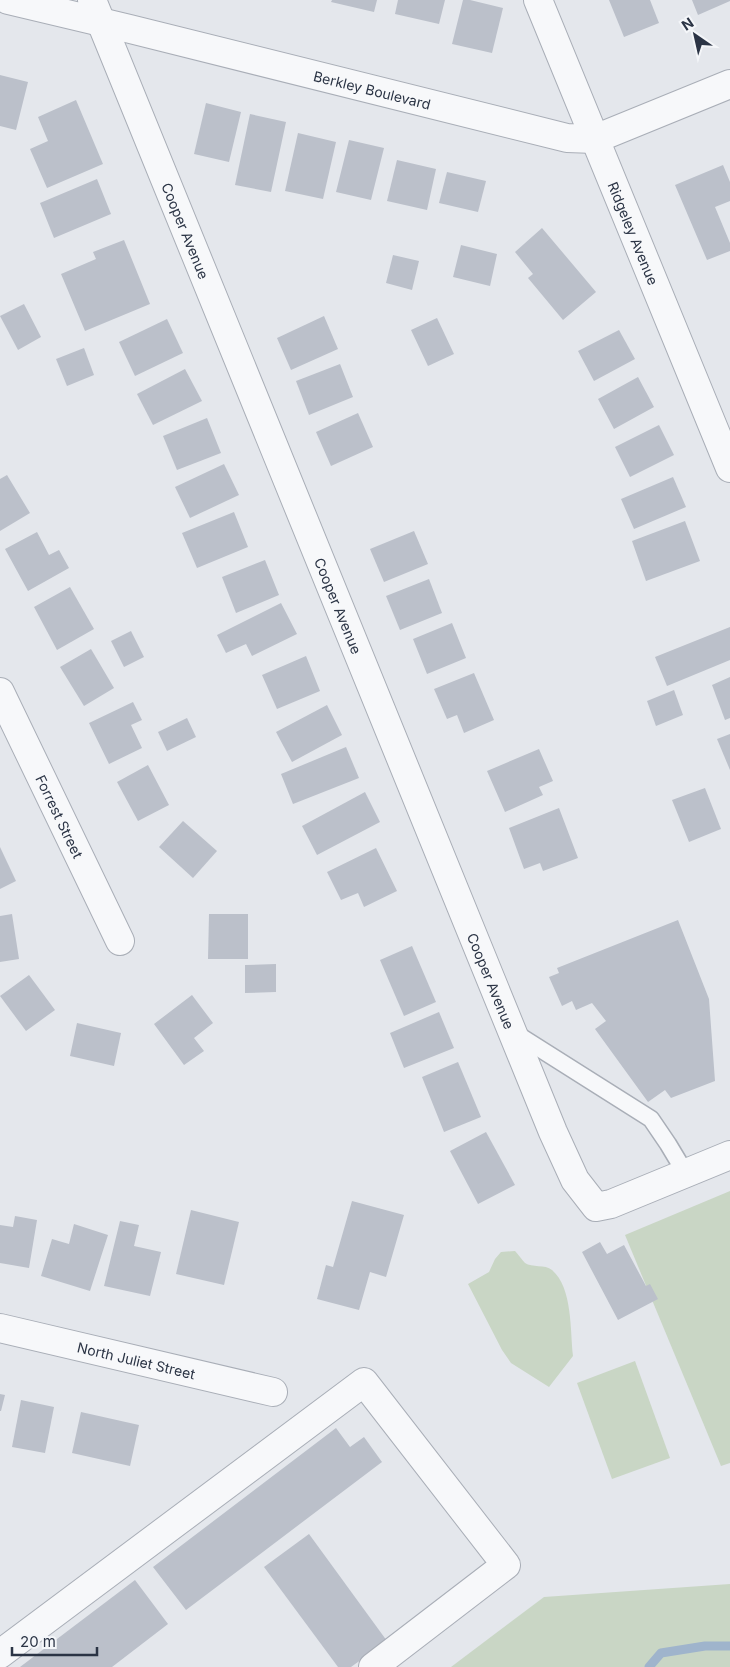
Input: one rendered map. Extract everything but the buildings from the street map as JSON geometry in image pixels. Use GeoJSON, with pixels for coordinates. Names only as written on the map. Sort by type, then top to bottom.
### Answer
{"type":"FeatureCollection","features":[{"type":"Feature","properties":{"kind":"street","name":"Berkley Boulevard"},"geometry":{"type":"LineString","coordinates":[[8,0],[96,11],[568,138],[595,139],[730,84]]}},
{"type":"Feature","properties":{"kind":"street","name":"Ridgeley Avenue"},"geometry":{"type":"LineString","coordinates":[[538,0],[730,468]]}},
{"type":"Feature","properties":{"kind":"street","name":"Cooper Avenue"},"geometry":{"type":"LineString","coordinates":[[96,11],[553,1132],[575,1180],[596,1207],[611,1204],[686,1174]]}},
{"type":"Feature","properties":{"kind":"street","name":"Forrest Street"},"geometry":{"type":"LineString","coordinates":[[0,692],[120,941]]}},
{"type":"Feature","properties":{"kind":"street"},"geometry":{"type":"LineString","coordinates":[[686,1174],[730,1155]]}},
{"type":"Feature","properties":{"kind":"street","name":"North Juliet Street"},"geometry":{"type":"LineString","coordinates":[[0,1328],[274,1392]]}},
{"type":"Feature","properties":{"kind":"street"},"geometry":{"type":"LineString","coordinates":[[0,1654],[364,1382],[506,1565],[373,1667]]}},
{"type":"Feature","properties":{"kind":"lane"},"geometry":{"type":"LineString","coordinates":[[513,1032],[650,1119],[686,1174]]}},
{"type":"Feature","properties":{"kind":"green space"},"geometry":{"type":"Polygon","coordinates":[[[730,1191],[730,1463],[721,1466],[625,1235],[730,1191]]]}},
{"type":"Feature","properties":{"kind":"green space"},"geometry":{"type":"Polygon","coordinates":[[[515,1251],[525,1263],[552,1270],[559,1278],[567,1299],[573,1356],[549,1387],[511,1363],[502,1350],[468,1284],[489,1272],[495,1259],[501,1252],[515,1251]]]}},
{"type":"Feature","properties":{"kind":"green space"},"geometry":{"type":"Polygon","coordinates":[[[635,1361],[670,1458],[612,1479],[577,1383],[635,1361]]]}},
{"type":"Feature","properties":{"kind":"green space"},"geometry":{"type":"Polygon","coordinates":[[[730,1584],[730,1667],[451,1667],[544,1597],[730,1584]]]}},
{"type":"Feature","properties":{"kind":"waterway"},"geometry":{"type":"LineString","coordinates":[[649,1667],[661,1653],[705,1646],[730,1646]]}}]}
